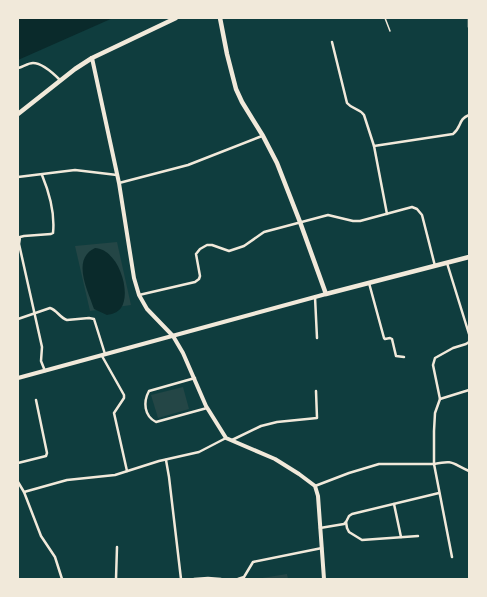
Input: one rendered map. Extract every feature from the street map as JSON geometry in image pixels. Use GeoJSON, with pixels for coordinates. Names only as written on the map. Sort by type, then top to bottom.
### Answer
{"type":"FeatureCollection","features":[{"type":"Feature","properties":{"kind":"main road"},"geometry":{"type":"LineString","coordinates":[[18,114],[60,80],[92,58],[176,18]]}},
{"type":"Feature","properties":{"kind":"main road"},"geometry":{"type":"LineString","coordinates":[[220,18],[236,89],[277,163],[326,294]]}},
{"type":"Feature","properties":{"kind":"main road"},"geometry":{"type":"LineString","coordinates":[[92,58],[117,175],[134,278],[139,295],[147,309],[173,336],[195,378],[207,407],[226,438],[280,462],[315,486],[318,496],[323,548],[324,579]]}},
{"type":"Feature","properties":{"kind":"main road"},"geometry":{"type":"LineString","coordinates":[[18,378],[326,294],[469,258]]}},
{"type":"Feature","properties":{"kind":"street"},"geometry":{"type":"LineString","coordinates":[[468,18],[469,27]]}},
{"type":"Feature","properties":{"kind":"street"},"geometry":{"type":"LineString","coordinates":[[332,42],[347,103],[351,108],[361,111],[364,115],[374,146],[387,214]]}},
{"type":"Feature","properties":{"kind":"street"},"geometry":{"type":"LineString","coordinates":[[18,68],[34,63],[50,71],[60,80]]}},
{"type":"Feature","properties":{"kind":"street"},"geometry":{"type":"LineString","coordinates":[[374,146],[453,134],[458,130],[464,117],[469,115]]}},
{"type":"Feature","properties":{"kind":"street"},"geometry":{"type":"LineString","coordinates":[[118,183],[188,165],[263,136]]}},
{"type":"Feature","properties":{"kind":"street"},"geometry":{"type":"LineString","coordinates":[[18,177],[75,170],[117,175]]}},
{"type":"Feature","properties":{"kind":"street"},"geometry":{"type":"LineString","coordinates":[[42,175],[47,186],[51,203],[54,226],[53,232],[51,234],[20,237],[19,244],[42,347],[41,361],[44,371]]}},
{"type":"Feature","properties":{"kind":"street"},"geometry":{"type":"LineString","coordinates":[[139,295],[195,282],[200,276],[196,254],[200,249],[207,245],[212,245],[229,251],[244,246],[264,232],[328,215],[353,221],[360,221],[412,207],[420,211],[422,215],[435,266]]}},
{"type":"Feature","properties":{"kind":"street"},"geometry":{"type":"LineString","coordinates":[[447,263],[469,334]]}},
{"type":"Feature","properties":{"kind":"street"},"geometry":{"type":"LineString","coordinates":[[369,283],[384,338],[392,339],[396,356],[404,357]]}},
{"type":"Feature","properties":{"kind":"street"},"geometry":{"type":"LineString","coordinates":[[315,297],[317,338]]}},
{"type":"Feature","properties":{"kind":"street"},"geometry":{"type":"LineString","coordinates":[[18,319],[50,308],[67,320],[94,319],[104,355],[124,395],[124,398],[114,414],[127,471]]}},
{"type":"Feature","properties":{"kind":"street"},"geometry":{"type":"LineString","coordinates":[[452,557],[434,464],[435,413],[440,399],[433,361],[435,358],[453,348],[469,342]]}},
{"type":"Feature","properties":{"kind":"street"},"geometry":{"type":"LineString","coordinates":[[195,378],[149,391],[146,398],[146,410],[150,418],[156,422],[207,407]]}},
{"type":"Feature","properties":{"kind":"street"},"geometry":{"type":"LineString","coordinates":[[440,399],[469,390]]}},
{"type":"Feature","properties":{"kind":"street"},"geometry":{"type":"LineString","coordinates":[[232,440],[262,426],[277,422],[317,418],[316,391]]}},
{"type":"Feature","properties":{"kind":"street"},"geometry":{"type":"LineString","coordinates":[[18,463],[46,456],[47,453],[36,400]]}},
{"type":"Feature","properties":{"kind":"street"},"geometry":{"type":"LineString","coordinates":[[24,492],[67,480],[109,476],[198,452],[226,438]]}},
{"type":"Feature","properties":{"kind":"street"},"geometry":{"type":"LineString","coordinates":[[166,460],[180,579]]}},
{"type":"Feature","properties":{"kind":"street"},"geometry":{"type":"LineString","coordinates":[[315,486],[378,464],[434,464],[453,462],[469,470]]}},
{"type":"Feature","properties":{"kind":"street"},"geometry":{"type":"LineString","coordinates":[[18,482],[24,492],[41,536],[55,557],[62,579]]}},
{"type":"Feature","properties":{"kind":"street"},"geometry":{"type":"LineString","coordinates":[[418,536],[362,540],[349,532],[346,522],[352,514],[439,493]]}},
{"type":"Feature","properties":{"kind":"street"},"geometry":{"type":"LineString","coordinates":[[394,504],[401,537]]}},
{"type":"Feature","properties":{"kind":"street"},"geometry":{"type":"LineString","coordinates":[[320,528],[346,522]]}},
{"type":"Feature","properties":{"kind":"street"},"geometry":{"type":"LineString","coordinates":[[116,579],[117,547]]}},
{"type":"Feature","properties":{"kind":"street"},"geometry":{"type":"LineString","coordinates":[[238,579],[244,577],[253,562],[323,548]]}},
{"type":"Feature","properties":{"kind":"street"},"geometry":{"type":"LineString","coordinates":[[194,579],[221,579]]}},
{"type":"Feature","properties":{"kind":"lane"},"geometry":{"type":"LineString","coordinates":[[385,18],[390,31]]}},
{"type":"Feature","properties":{"kind":"shaded area"},"geometry":{"type":"Polygon","coordinates":[[[18,18],[113,18],[18,60],[18,18]]]}},
{"type":"Feature","properties":{"kind":"shaded area"},"geometry":{"type":"Polygon","coordinates":[[[117,242],[131,305],[90,311],[75,246],[117,242]]]}},
{"type":"Feature","properties":{"kind":"shaded area"},"geometry":{"type":"Polygon","coordinates":[[[95,248],[103,250],[116,263],[124,282],[124,301],[121,308],[113,314],[107,315],[94,309],[85,285],[83,276],[84,260],[88,253],[95,248]]]}},
{"type":"Feature","properties":{"kind":"shaded area"},"geometry":{"type":"Polygon","coordinates":[[[183,387],[189,409],[158,418],[151,395],[183,387]]]}},
{"type":"Feature","properties":{"kind":"shaded area"},"geometry":{"type":"Polygon","coordinates":[[[287,574],[288,579],[256,579],[287,574]]]}}]}
